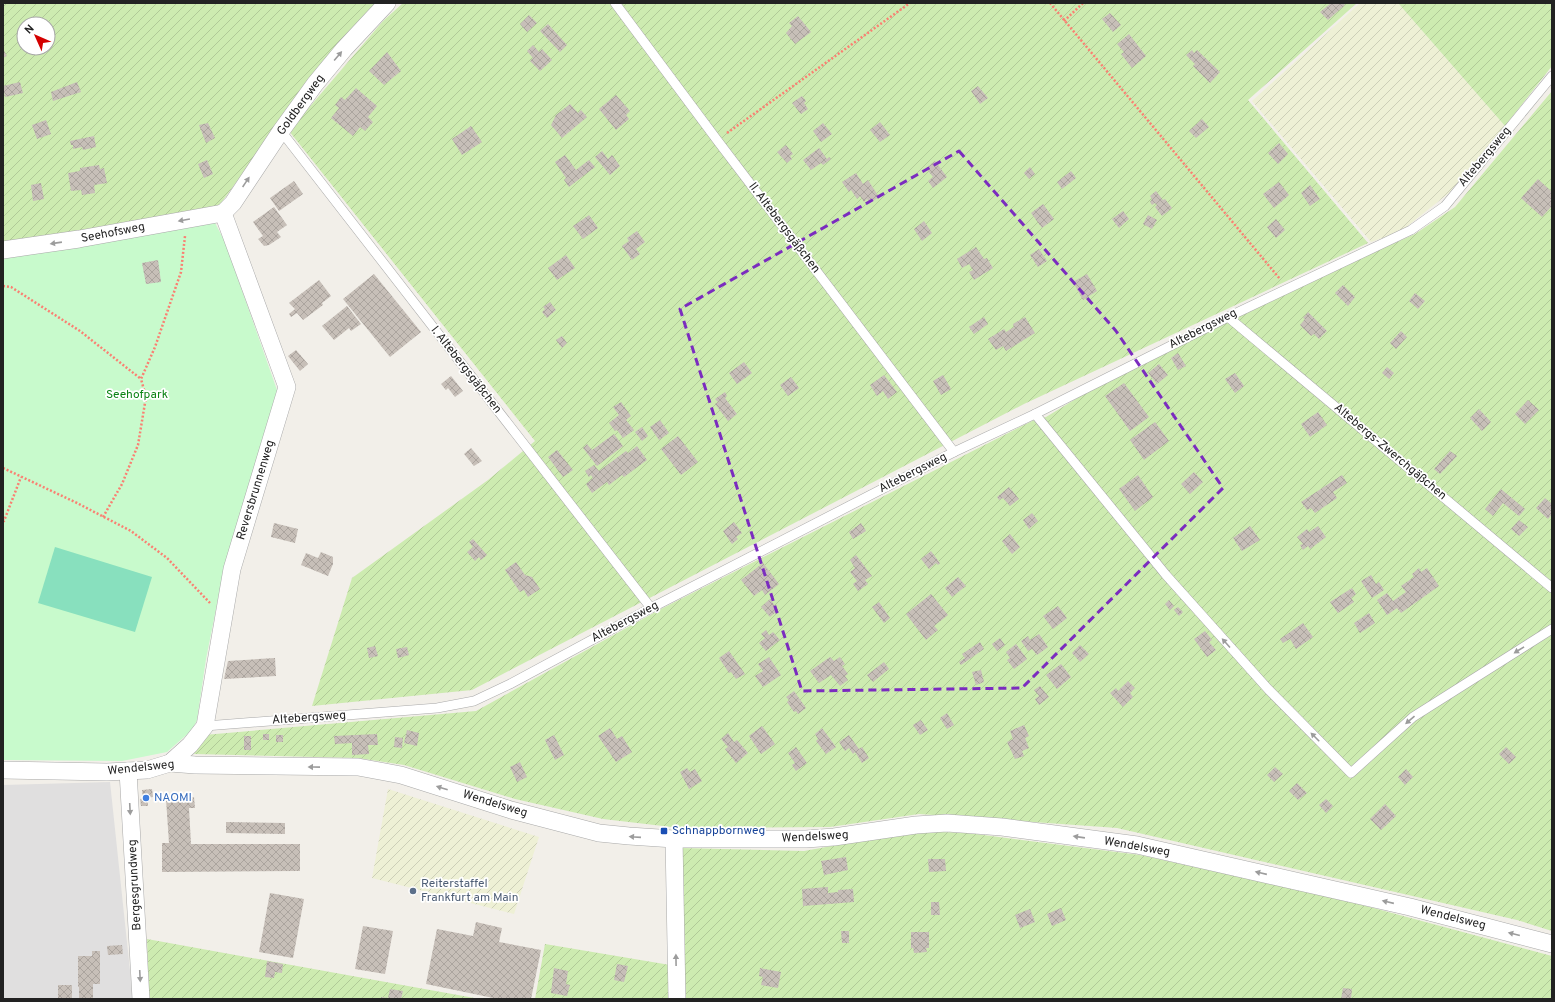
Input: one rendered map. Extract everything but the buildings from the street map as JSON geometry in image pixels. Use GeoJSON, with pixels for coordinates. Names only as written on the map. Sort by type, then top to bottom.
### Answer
{"type":"FeatureCollection","features":[{"type":"Feature","properties":{"kind":"street","name":"Goldbergweg"},"geometry":{"type":"LineString","coordinates":[[222,213],[233,203],[281,131],[315,84],[344,49],[387,3]]}},
{"type":"Feature","properties":{"kind":"street","name":"Seehofsweg"},"geometry":{"type":"LineString","coordinates":[[3,250],[79,240],[222,213]]}},
{"type":"Feature","properties":{"kind":"street","name":"Reversbrunnenweg"},"geometry":{"type":"LineString","coordinates":[[170,763],[190,745],[205,726],[232,569],[287,387],[222,213]]}},
{"type":"Feature","properties":{"kind":"street","name":"Wendelsweg"},"geometry":{"type":"LineString","coordinates":[[3,770],[107,772],[147,770],[170,763],[358,768],[400,775],[511,810],[599,833],[674,839],[834,838],[947,823],[1002,827],[1138,845],[1410,907],[1552,944]]}},
{"type":"Feature","properties":{"kind":"street","name":"Bergesgrundweg"},"geometry":{"type":"LineString","coordinates":[[128,770],[141,999]]}},
{"type":"Feature","properties":{"kind":"street"},"geometry":{"type":"LineString","coordinates":[[674,839],[676,999]]}},
{"type":"Feature","properties":{"kind":"lane","name":"II. Altebergsgäßchen"},"geometry":{"type":"LineString","coordinates":[[615,3],[954,452]]}},
{"type":"Feature","properties":{"kind":"lane","name":"Altebergsweg"},"geometry":{"type":"LineString","coordinates":[[205,726],[437,708],[474,700],[510,684],[651,608],[954,452],[1035,414],[1228,317],[1411,230],[1445,206],[1552,76]]}},
{"type":"Feature","properties":{"kind":"lane","name":"I. Altebergsgäßchen"},"geometry":{"type":"LineString","coordinates":[[281,131],[651,608]]}},
{"type":"Feature","properties":{"kind":"lane","name":"Altebergs-Zwerchgäßchen"},"geometry":{"type":"LineString","coordinates":[[1228,317],[1552,588]]}},
{"type":"Feature","properties":{"kind":"lane"},"geometry":{"type":"LineString","coordinates":[[1035,414],[1166,576],[1268,689],[1351,773],[1413,717],[1552,629]]}},
{"type":"Feature","properties":{"kind":"path"},"geometry":{"type":"LineString","coordinates":[[717,140],[910,3]]}},
{"type":"Feature","properties":{"kind":"path"},"geometry":{"type":"LineString","coordinates":[[1050,3],[1288,288]]}},
{"type":"Feature","properties":{"kind":"path"},"geometry":{"type":"LineString","coordinates":[[1064,21],[1083,3]]}},
{"type":"Feature","properties":{"kind":"path"},"geometry":{"type":"LineString","coordinates":[[141,379],[155,347],[181,272],[187,219]]}},
{"type":"Feature","properties":{"kind":"path"},"geometry":{"type":"LineString","coordinates":[[3,286],[11,287],[80,331],[141,379],[146,397],[138,445],[122,484],[103,517]]}},
{"type":"Feature","properties":{"kind":"path"},"geometry":{"type":"LineString","coordinates":[[3,468],[131,531],[167,558],[193,585]]}},
{"type":"Feature","properties":{"kind":"path"},"geometry":{"type":"LineString","coordinates":[[3,524],[21,477]]}},
{"type":"Feature","properties":{"kind":"highlighted area"},"geometry":{"type":"Polygon","coordinates":[[[959,151],[1116,331],[1223,488],[1022,688],[802,691],[680,309],[959,151]]]}},
{"type":"Feature","properties":{"kind":"shaded area"},"geometry":{"type":"Polygon","coordinates":[[[110,782],[133,999],[3,999],[3,785],[110,782]]]}},
{"type":"Feature","properties":{"kind":"green space"},"geometry":{"type":"Polygon","coordinates":[[[3,3],[380,3],[307,85],[216,210],[3,243],[3,3]]]}},
{"type":"Feature","properties":{"kind":"green space"},"geometry":{"type":"Polygon","coordinates":[[[403,3],[1357,3],[1248,100],[1368,243],[1024,404],[472,690],[312,706],[352,578],[488,480],[535,441],[289,131],[383,21],[403,3]]]}},
{"type":"Feature","properties":{"kind":"green space"},"geometry":{"type":"Polygon","coordinates":[[[1360,3],[1398,3],[1505,126],[1449,193],[1400,232],[1371,242],[1252,101],[1360,3]]]}},
{"type":"Feature","properties":{"kind":"green space"},"geometry":{"type":"Polygon","coordinates":[[[1398,3],[1552,3],[1552,66],[1505,126],[1398,3]]]}},
{"type":"Feature","properties":{"kind":"green space"},"geometry":{"type":"Polygon","coordinates":[[[1552,91],[1552,931],[1517,920],[1117,828],[919,814],[830,827],[680,828],[603,819],[515,799],[404,765],[358,758],[194,754],[204,735],[476,711],[659,610],[1034,420],[1046,417],[1130,366],[1249,307],[1415,234],[1455,207],[1552,91]]]}},
{"type":"Feature","properties":{"kind":"green space","name":"Seehofpark"},"geometry":{"type":"Polygon","coordinates":[[[213,219],[225,242],[278,393],[224,569],[206,659],[197,720],[192,730],[167,752],[122,761],[3,760],[3,255],[213,219]]]}},
{"type":"Feature","properties":{"kind":"green space"},"geometry":{"type":"Polygon","coordinates":[[[55,547],[152,577],[135,632],[38,603],[55,547]]]}},
{"type":"Feature","properties":{"kind":"green space"},"geometry":{"type":"Polygon","coordinates":[[[388,789],[539,837],[514,914],[372,878],[388,789]]]}},
{"type":"Feature","properties":{"kind":"green space"},"geometry":{"type":"Polygon","coordinates":[[[914,831],[968,833],[1140,855],[1340,899],[1552,956],[1552,999],[535,999],[545,944],[682,967],[681,848],[804,851],[914,831]]]}},
{"type":"Feature","properties":{"kind":"green space"},"geometry":{"type":"Polygon","coordinates":[[[147,939],[480,999],[149,999],[147,939]]]}},
{"type":"Feature","properties":{"kind":"place","name":"NAOMI"},"geometry":{"type":"Point","coordinates":[146,798]}},
{"type":"Feature","properties":{"kind":"place","name":"Schnappbornweg"},"geometry":{"type":"Point","coordinates":[664,831]}},
{"type":"Feature","properties":{"kind":"place","name":"Reiterstaffel Frankfurt am Main"},"geometry":{"type":"Point","coordinates":[413,891]}}]}
